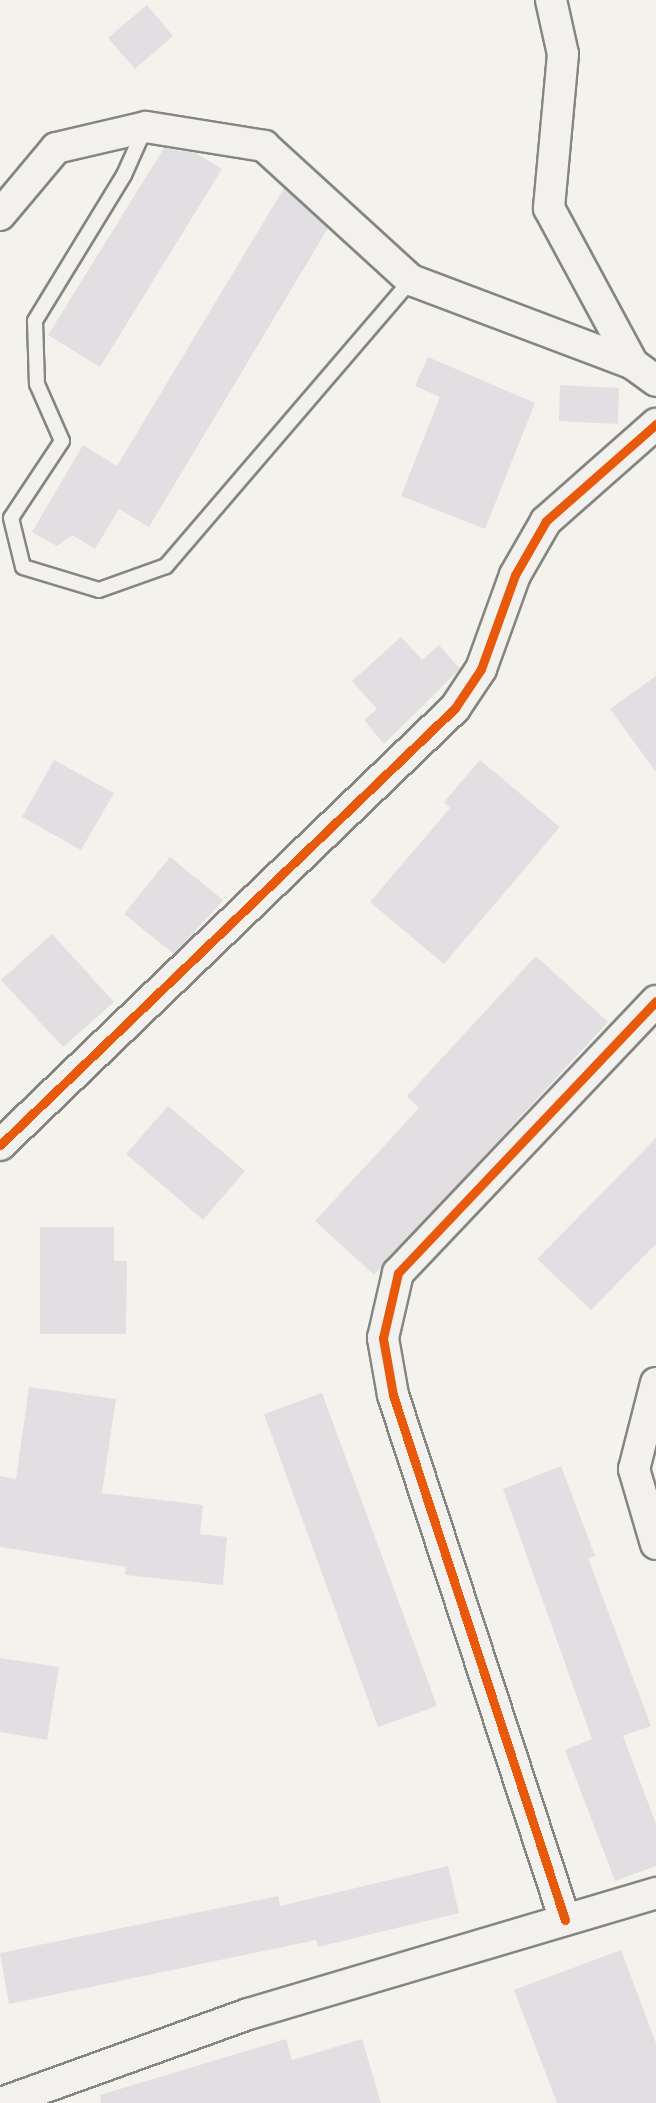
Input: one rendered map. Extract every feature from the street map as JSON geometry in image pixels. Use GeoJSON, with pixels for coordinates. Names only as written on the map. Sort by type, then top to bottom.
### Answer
{"type":"FeatureCollection","features":[{"type":"Feature","properties":{"kind":"street"},"geometry":{"type":"LineString","coordinates":[[551,0],[563,54],[549,208],[645,373]]}},
{"type":"Feature","properties":{"kind":"street"},"geometry":{"type":"LineString","coordinates":[[0,215],[56,148],[146,127],[264,146],[411,280],[645,373]]}},
{"type":"Feature","properties":{"kind":"street"},"geometry":{"type":"LineString","coordinates":[[0,1146],[455,708],[481,669],[534,538],[567,498],[656,424]]}},
{"type":"Feature","properties":{"kind":"street"},"geometry":{"type":"LineString","coordinates":[[565,1920],[393,1395],[383,1338],[398,1273],[656,1001]]}},
{"type":"Feature","properties":{"kind":"street"},"geometry":{"type":"LineString","coordinates":[[656,1383],[634,1469],[656,1544]]}},
{"type":"Feature","properties":{"kind":"street"},"geometry":{"type":"LineString","coordinates":[[1,2103],[248,2014],[656,1893]]}},
{"type":"Feature","properties":{"kind":"lane"},"geometry":{"type":"LineString","coordinates":[[146,127],[124,175],[35,321],[37,384],[62,441],[11,519],[23,567],[99,590],[166,566],[411,280]]}},
{"type":"Feature","properties":{"kind":"building"},"geometry":{"type":"Polygon","coordinates":[[[147,5],[173,36],[135,69],[108,38],[147,5]]]}},
{"type":"Feature","properties":{"kind":"building"},"geometry":{"type":"Polygon","coordinates":[[[164,148],[195,153],[222,169],[100,367],[48,335],[164,148]]]}},
{"type":"Feature","properties":{"kind":"building"},"geometry":{"type":"Polygon","coordinates":[[[284,188],[328,228],[149,527],[119,509],[95,549],[72,535],[57,546],[32,532],[83,445],[117,466],[284,188]]]}},
{"type":"Feature","properties":{"kind":"building"},"geometry":{"type":"Polygon","coordinates":[[[428,357],[535,403],[485,529],[401,496],[440,397],[415,386],[428,357]]]}},
{"type":"Feature","properties":{"kind":"building"},"geometry":{"type":"Polygon","coordinates":[[[560,385],[619,388],[618,424],[559,421],[560,385]]]}},
{"type":"Feature","properties":{"kind":"building"},"geometry":{"type":"Polygon","coordinates":[[[401,637],[422,660],[439,645],[460,669],[384,744],[364,720],[377,709],[352,681],[401,637]]]}},
{"type":"Feature","properties":{"kind":"building"},"geometry":{"type":"Polygon","coordinates":[[[656,676],[656,772],[610,709],[656,676]]]}},
{"type":"Feature","properties":{"kind":"building"},"geometry":{"type":"Polygon","coordinates":[[[54,760],[114,793],[81,850],[22,817],[54,760]]]}},
{"type":"Feature","properties":{"kind":"building"},"geometry":{"type":"Polygon","coordinates":[[[480,760],[560,827],[444,964],[370,902],[450,808],[444,802],[480,760]]]}},
{"type":"Feature","properties":{"kind":"building"},"geometry":{"type":"Polygon","coordinates":[[[170,857],[223,900],[174,954],[124,914],[170,857]]]}},
{"type":"Feature","properties":{"kind":"building"},"geometry":{"type":"Polygon","coordinates":[[[52,934],[114,1002],[63,1047],[1,980],[52,934]]]}},
{"type":"Feature","properties":{"kind":"building"},"geometry":{"type":"Polygon","coordinates":[[[536,956],[608,1022],[374,1275],[315,1221],[419,1108],[407,1096],[536,956]]]}},
{"type":"Feature","properties":{"kind":"building"},"geometry":{"type":"Polygon","coordinates":[[[168,1106],[245,1171],[203,1220],[126,1154],[168,1106]]]}},
{"type":"Feature","properties":{"kind":"building"},"geometry":{"type":"Polygon","coordinates":[[[656,1138],[656,1244],[591,1310],[537,1259],[656,1138]]]}},
{"type":"Feature","properties":{"kind":"building"},"geometry":{"type":"Polygon","coordinates":[[[40,1227],[114,1227],[114,1261],[127,1261],[126,1334],[40,1334],[40,1227]]]}},
{"type":"Feature","properties":{"kind":"building"},"geometry":{"type":"Polygon","coordinates":[[[29,1387],[116,1399],[102,1493],[203,1505],[200,1534],[227,1537],[223,1585],[125,1575],[126,1567],[0,1547],[0,1476],[16,1479],[29,1387]]]}},
{"type":"Feature","properties":{"kind":"building"},"geometry":{"type":"Polygon","coordinates":[[[322,1393],[437,1706],[378,1727],[264,1414],[322,1393]]]}},
{"type":"Feature","properties":{"kind":"building"},"geometry":{"type":"Polygon","coordinates":[[[561,1466],[595,1556],[588,1558],[651,1726],[623,1736],[656,1824],[656,1866],[615,1881],[565,1750],[592,1739],[503,1489],[561,1466]]]}},
{"type":"Feature","properties":{"kind":"building"},"geometry":{"type":"Polygon","coordinates":[[[0,1658],[59,1667],[47,1740],[0,1732],[0,1658]]]}},
{"type":"Feature","properties":{"kind":"building"},"geometry":{"type":"Polygon","coordinates":[[[448,1866],[459,1913],[318,1947],[316,1940],[9,2004],[0,1953],[278,1896],[280,1906],[448,1866]]]}},
{"type":"Feature","properties":{"kind":"building"},"geometry":{"type":"Polygon","coordinates":[[[621,1950],[656,2043],[656,2103],[557,2103],[514,1990],[621,1950]]]}},
{"type":"Feature","properties":{"kind":"building"},"geometry":{"type":"Polygon","coordinates":[[[286,2039],[292,2060],[362,2039],[381,2103],[101,2103],[100,2095],[286,2039]]]}},
{"type":"Feature","properties":{"kind":"cycle path"},"geometry":{"type":"LineString","coordinates":[[0,1145],[455,708],[481,669],[515,575],[546,521],[656,424]]}},
{"type":"Feature","properties":{"kind":"cycle path"},"geometry":{"type":"LineString","coordinates":[[565,1920],[393,1395],[383,1338],[398,1273],[656,1001]]}}]}
